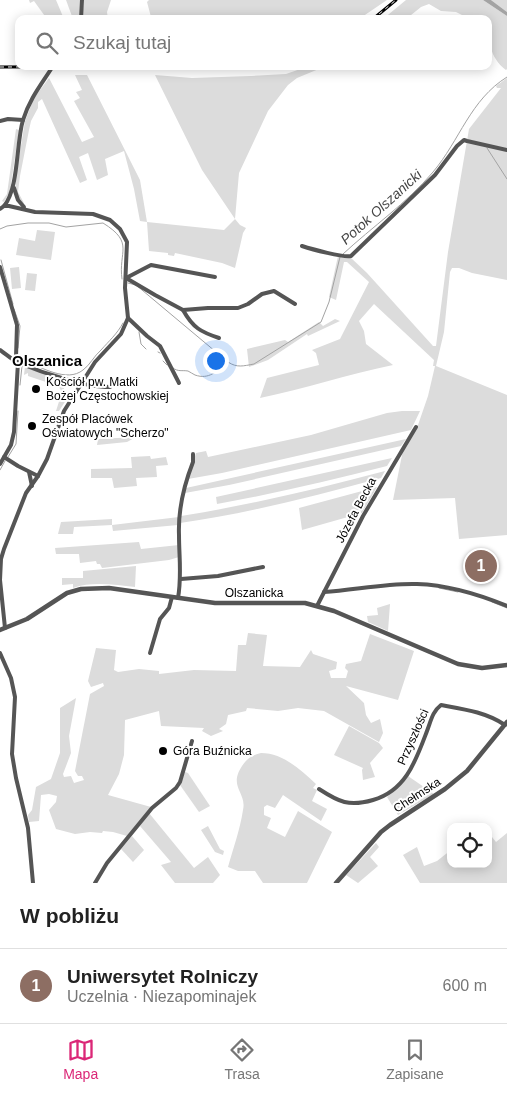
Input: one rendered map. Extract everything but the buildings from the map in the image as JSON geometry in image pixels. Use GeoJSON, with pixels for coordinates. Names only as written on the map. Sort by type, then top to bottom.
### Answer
{"type":"FeatureCollection","features":[{"type":"Feature","properties":{"kind":"street"},"geometry":{"type":"LineString","coordinates":[[81,15],[82,0]]}},
{"type":"Feature","properties":{"kind":"street"},"geometry":{"type":"LineString","coordinates":[[2,207],[10,198],[23,120],[38,88],[50,70]]}},
{"type":"Feature","properties":{"kind":"street"},"geometry":{"type":"LineString","coordinates":[[0,121],[8,119],[23,120]]}},
{"type":"Feature","properties":{"kind":"street"},"geometry":{"type":"LineString","coordinates":[[302,246],[342,256],[351,256],[435,175],[460,142],[467,140],[507,150]]}},
{"type":"Feature","properties":{"kind":"street"},"geometry":{"type":"LineString","coordinates":[[13,185],[18,200],[28,210]]}},
{"type":"Feature","properties":{"kind":"street"},"geometry":{"type":"LineString","coordinates":[[2,207],[15,206],[51,214],[93,214],[110,220],[121,230],[127,242],[128,318],[121,334],[102,353],[64,411],[47,459],[26,494],[1,559],[2,629]]}},
{"type":"Feature","properties":{"kind":"street"},"geometry":{"type":"LineString","coordinates":[[126,278],[151,265],[215,277]]}},
{"type":"Feature","properties":{"kind":"street"},"geometry":{"type":"LineString","coordinates":[[0,267],[17,325],[16,358],[18,362],[14,432],[11,445],[0,464]]}},
{"type":"Feature","properties":{"kind":"street"},"geometry":{"type":"LineString","coordinates":[[126,278],[154,296],[183,310],[238,308],[248,304],[257,296],[274,291],[295,304]]}},
{"type":"Feature","properties":{"kind":"street"},"geometry":{"type":"LineString","coordinates":[[183,310],[190,321],[201,332],[219,338]]}},
{"type":"Feature","properties":{"kind":"street"},"geometry":{"type":"LineString","coordinates":[[128,318],[160,346],[178,383]]}},
{"type":"Feature","properties":{"kind":"street"},"geometry":{"type":"LineString","coordinates":[[0,350],[18,362],[80,384],[110,387]]}},
{"type":"Feature","properties":{"kind":"street","name":"Józefa Becka"},"geometry":{"type":"LineString","coordinates":[[317,606],[368,509],[416,426]]}},
{"type":"Feature","properties":{"kind":"street"},"geometry":{"type":"LineString","coordinates":[[178,598],[181,579],[180,507],[193,462],[193,454]]}},
{"type":"Feature","properties":{"kind":"street"},"geometry":{"type":"LineString","coordinates":[[4,457],[38,476]]}},
{"type":"Feature","properties":{"kind":"street"},"geometry":{"type":"LineString","coordinates":[[29,472],[32,486]]}},
{"type":"Feature","properties":{"kind":"street"},"geometry":{"type":"LineString","coordinates":[[181,579],[218,576],[263,567]]}},
{"type":"Feature","properties":{"kind":"street"},"geometry":{"type":"LineString","coordinates":[[324,592],[417,584],[460,590],[507,606]]}},
{"type":"Feature","properties":{"kind":"street","name":"Olszanicka"},"geometry":{"type":"LineString","coordinates":[[2,629],[27,619],[67,593],[81,589],[119,588],[215,603],[298,602],[343,614],[458,664],[482,668],[507,665]]}},
{"type":"Feature","properties":{"kind":"street"},"geometry":{"type":"LineString","coordinates":[[150,653],[160,619],[169,608],[172,597]]}},
{"type":"Feature","properties":{"kind":"street"},"geometry":{"type":"LineString","coordinates":[[0,653],[11,678],[15,697],[12,754],[28,828],[33,883]]}},
{"type":"Feature","properties":{"kind":"street","name":"Przyszłości"},"geometry":{"type":"LineString","coordinates":[[319,790],[338,801],[349,803],[365,802],[389,794],[409,772],[417,758],[434,710],[441,705],[494,717],[506,724]]}},
{"type":"Feature","properties":{"kind":"street","name":"Chełmska"},"geometry":{"type":"LineString","coordinates":[[336,883],[381,832],[445,789],[467,771],[506,724]]}},
{"type":"Feature","properties":{"kind":"street"},"geometry":{"type":"LineString","coordinates":[[95,883],[107,863],[142,819],[176,788],[180,782],[192,742]]}},
{"type":"Feature","properties":{"kind":"shaded area"},"geometry":{"type":"Polygon","coordinates":[[[29,0],[56,0],[62,15],[44,15],[34,1],[30,3],[29,0]]]}},
{"type":"Feature","properties":{"kind":"shaded area"},"geometry":{"type":"Polygon","coordinates":[[[66,0],[81,0],[80,15],[72,15],[66,0]]]}},
{"type":"Feature","properties":{"kind":"shaded area"},"geometry":{"type":"Polygon","coordinates":[[[84,0],[111,0],[107,15],[82,15],[84,0]]]}},
{"type":"Feature","properties":{"kind":"shaded area"},"geometry":{"type":"Polygon","coordinates":[[[149,0],[387,0],[365,15],[150,15],[147,2],[149,0]]]}},
{"type":"Feature","properties":{"kind":"shaded area"},"geometry":{"type":"Polygon","coordinates":[[[406,0],[483,0],[507,16],[507,69],[500,65],[492,50],[492,15],[462,15],[456,12],[441,11],[429,4],[421,7],[411,15],[388,15],[406,0]]]}},
{"type":"Feature","properties":{"kind":"shaded area"},"geometry":{"type":"Polygon","coordinates":[[[483,0],[491,0],[507,12],[507,16],[483,0]]]}},
{"type":"Feature","properties":{"kind":"shaded area"},"geometry":{"type":"Polygon","coordinates":[[[491,0],[507,0],[507,12],[491,0]]]}},
{"type":"Feature","properties":{"kind":"shaded area"},"geometry":{"type":"Polygon","coordinates":[[[298,70],[316,70],[297,78],[288,85],[268,111],[239,173],[235,219],[202,170],[155,75],[192,78],[286,74],[298,70]]]}},
{"type":"Feature","properties":{"kind":"shaded area"},"geometry":{"type":"Polygon","coordinates":[[[75,75],[87,75],[140,180],[147,222],[140,221],[124,151],[105,159],[108,175],[97,180],[88,153],[79,157],[87,180],[80,183],[42,99],[38,102],[38,108],[31,121],[29,130],[18,192],[24,203],[21,202],[15,192],[25,121],[34,98],[49,78],[82,142],[94,137],[74,101],[80,98],[76,92],[82,90],[75,75]]]}},
{"type":"Feature","properties":{"kind":"shaded area"},"geometry":{"type":"Polygon","coordinates":[[[507,78],[507,280],[452,268],[444,332],[436,366],[507,395],[507,535],[459,539],[455,498],[393,500],[403,450],[418,425],[428,396],[435,366],[433,366],[434,360],[374,304],[359,321],[364,331],[366,344],[393,365],[260,398],[267,378],[319,365],[316,353],[312,350],[340,339],[369,282],[347,262],[344,262],[336,300],[329,297],[338,256],[350,257],[367,273],[433,346],[436,346],[448,252],[469,129],[501,88],[496,86],[507,78]]]}},
{"type":"Feature","properties":{"kind":"shaded area"},"geometry":{"type":"Polygon","coordinates":[[[16,129],[19,130],[10,191],[4,202],[2,201],[7,194],[16,129]]]}},
{"type":"Feature","properties":{"kind":"shaded area"},"geometry":{"type":"Polygon","coordinates":[[[235,219],[246,228],[243,233],[235,268],[222,263],[175,253],[174,256],[168,255],[168,253],[149,251],[147,222],[224,230],[235,219]]]}},
{"type":"Feature","properties":{"kind":"shaded area"},"geometry":{"type":"Polygon","coordinates":[[[37,230],[55,232],[51,260],[16,255],[19,238],[35,241],[37,230]]]}},
{"type":"Feature","properties":{"kind":"shaded area"},"geometry":{"type":"Polygon","coordinates":[[[19,267],[21,288],[12,289],[10,268],[19,267]]]}},
{"type":"Feature","properties":{"kind":"shaded area"},"geometry":{"type":"Polygon","coordinates":[[[27,273],[37,274],[35,291],[25,290],[27,273]]]}},
{"type":"Feature","properties":{"kind":"shaded area"},"geometry":{"type":"Polygon","coordinates":[[[335,319],[340,321],[308,336],[307,334],[268,360],[249,367],[247,349],[285,340],[288,342],[319,322],[323,326],[335,319]]]}},
{"type":"Feature","properties":{"kind":"shaded area"},"geometry":{"type":"Polygon","coordinates":[[[25,366],[56,377],[56,379],[51,376],[49,383],[28,376],[28,373],[24,375],[25,366]]]}},
{"type":"Feature","properties":{"kind":"shaded area"},"geometry":{"type":"Polygon","coordinates":[[[61,379],[64,380],[61,383],[64,391],[70,394],[59,411],[56,411],[62,392],[57,384],[61,379]]]}},
{"type":"Feature","properties":{"kind":"shaded area"},"geometry":{"type":"Polygon","coordinates":[[[420,411],[411,430],[188,479],[196,453],[206,451],[208,457],[311,435],[387,413],[420,411]]]}},
{"type":"Feature","properties":{"kind":"shaded area"},"geometry":{"type":"Polygon","coordinates":[[[136,437],[127,442],[97,445],[98,439],[136,437]]]}},
{"type":"Feature","properties":{"kind":"shaded area"},"geometry":{"type":"Polygon","coordinates":[[[406,439],[401,446],[229,485],[185,493],[186,488],[406,439]]]}},
{"type":"Feature","properties":{"kind":"shaded area"},"geometry":{"type":"Polygon","coordinates":[[[150,456],[151,459],[166,457],[168,465],[156,466],[157,477],[136,478],[137,486],[114,488],[112,478],[91,478],[91,469],[132,468],[131,457],[150,456]]]}},
{"type":"Feature","properties":{"kind":"shaded area"},"geometry":{"type":"Polygon","coordinates":[[[392,458],[387,466],[324,482],[217,504],[216,497],[392,458]]]}},
{"type":"Feature","properties":{"kind":"shaded area"},"geometry":{"type":"Polygon","coordinates":[[[385,471],[381,478],[331,491],[257,509],[180,523],[181,516],[283,496],[385,471]]]}},
{"type":"Feature","properties":{"kind":"shaded area"},"geometry":{"type":"Polygon","coordinates":[[[377,487],[362,513],[302,530],[299,508],[377,487]]]}},
{"type":"Feature","properties":{"kind":"shaded area"},"geometry":{"type":"Polygon","coordinates":[[[179,517],[178,525],[113,531],[112,525],[179,517]]]}},
{"type":"Feature","properties":{"kind":"shaded area"},"geometry":{"type":"Polygon","coordinates":[[[112,519],[112,525],[74,527],[73,534],[58,534],[61,522],[112,519]]]}},
{"type":"Feature","properties":{"kind":"shaded area"},"geometry":{"type":"Polygon","coordinates":[[[139,542],[141,549],[179,545],[179,557],[169,560],[102,568],[96,561],[80,563],[79,554],[56,554],[55,548],[139,542]]]}},
{"type":"Feature","properties":{"kind":"shaded area"},"geometry":{"type":"Polygon","coordinates":[[[136,566],[135,587],[96,584],[73,588],[73,584],[62,585],[62,578],[83,578],[83,571],[136,566]]]}},
{"type":"Feature","properties":{"kind":"shaded area"},"geometry":{"type":"Polygon","coordinates":[[[390,604],[388,631],[368,622],[367,616],[378,615],[377,608],[390,604]]]}},
{"type":"Feature","properties":{"kind":"shaded area"},"geometry":{"type":"Polygon","coordinates":[[[248,633],[267,635],[263,666],[300,667],[311,650],[313,654],[337,662],[336,669],[329,671],[331,678],[346,678],[348,671],[345,668],[346,664],[361,661],[370,634],[414,651],[398,700],[346,686],[364,703],[366,715],[371,723],[380,719],[383,733],[379,742],[324,711],[298,708],[278,711],[247,708],[246,711],[228,715],[226,724],[219,729],[223,731],[211,736],[202,731],[204,728],[161,726],[159,711],[125,720],[124,755],[119,774],[108,795],[151,807],[127,836],[103,831],[102,833],[75,834],[56,829],[49,810],[56,802],[57,796],[49,794],[41,795],[39,821],[29,822],[28,815],[32,810],[36,787],[51,779],[60,753],[60,708],[76,698],[69,736],[71,753],[63,774],[64,777],[71,776],[74,783],[84,780],[75,771],[90,694],[104,686],[103,683],[91,687],[88,681],[96,648],[116,650],[114,670],[118,672],[139,669],[159,671],[159,674],[194,670],[236,671],[238,645],[246,645],[248,633]]]}},
{"type":"Feature","properties":{"kind":"shaded area"},"geometry":{"type":"Polygon","coordinates":[[[349,726],[379,743],[383,748],[370,763],[375,777],[363,780],[363,768],[334,755],[349,726]]]}},
{"type":"Feature","properties":{"kind":"shaded area"},"geometry":{"type":"Polygon","coordinates":[[[261,753],[284,759],[304,773],[316,784],[313,788],[317,790],[312,801],[327,809],[321,821],[283,795],[275,808],[267,805],[264,807],[264,815],[271,818],[267,828],[285,837],[298,811],[332,832],[307,883],[263,883],[255,871],[238,871],[228,867],[244,804],[237,784],[238,773],[248,759],[261,753]]]}},
{"type":"Feature","properties":{"kind":"shaded area"},"geometry":{"type":"Polygon","coordinates":[[[185,772],[188,773],[210,806],[199,812],[180,785],[185,772]]]}},
{"type":"Feature","properties":{"kind":"shaded area"},"geometry":{"type":"Polygon","coordinates":[[[408,776],[434,794],[398,815],[387,797],[408,776]]]}},
{"type":"Feature","properties":{"kind":"shaded area"},"geometry":{"type":"Polygon","coordinates":[[[149,813],[194,868],[208,857],[220,875],[213,883],[175,883],[161,865],[171,862],[140,826],[149,813]]]}},
{"type":"Feature","properties":{"kind":"shaded area"},"geometry":{"type":"Polygon","coordinates":[[[208,826],[220,849],[224,851],[223,855],[215,852],[201,830],[208,826]]]}},
{"type":"Feature","properties":{"kind":"shaded area"},"geometry":{"type":"Polygon","coordinates":[[[507,833],[507,883],[420,883],[403,855],[417,847],[424,866],[437,861],[447,853],[447,868],[492,868],[492,837],[496,842],[507,833]]]}},
{"type":"Feature","properties":{"kind":"shaded area"},"geometry":{"type":"Polygon","coordinates":[[[132,836],[144,850],[133,862],[121,849],[132,836]]]}},
{"type":"Feature","properties":{"kind":"shaded area"},"geometry":{"type":"Polygon","coordinates":[[[376,843],[379,847],[370,857],[378,866],[358,883],[346,875],[376,843]]]}},
{"type":"Feature","properties":{"kind":"waterway","name":"Potok Olszanicki"},"geometry":{"type":"LineString","coordinates":[[343,254],[423,183],[442,160],[474,109],[494,86],[507,77]]}},
{"type":"Feature","properties":{"kind":"waterway"},"geometry":{"type":"LineString","coordinates":[[487,148],[507,179]]}},
{"type":"Feature","properties":{"kind":"waterway","name":"Potok Olszanicki"},"geometry":{"type":"LineString","coordinates":[[0,229],[28,223],[49,223],[66,227],[103,223],[113,230],[122,242],[122,279]]}},
{"type":"Feature","properties":{"kind":"waterway","name":"Potok Olszanicki"},"geometry":{"type":"LineString","coordinates":[[128,283],[136,285],[228,362],[237,366],[243,366],[254,364],[321,322],[329,302],[340,257]]}},
{"type":"Feature","properties":{"kind":"waterway"},"geometry":{"type":"LineString","coordinates":[[1,260],[13,304]]}},
{"type":"Feature","properties":{"kind":"waterway"},"geometry":{"type":"LineString","coordinates":[[14,309],[20,326],[18,348]]}},
{"type":"Feature","properties":{"kind":"waterway"},"geometry":{"type":"LineString","coordinates":[[25,361],[54,373],[77,374],[88,366],[116,334],[123,323]]}},
{"type":"Feature","properties":{"kind":"waterway"},"geometry":{"type":"LineString","coordinates":[[139,332],[141,344],[146,349]]}},
{"type":"Feature","properties":{"kind":"waterway"},"geometry":{"type":"LineString","coordinates":[[163,361],[167,365]]}},
{"type":"Feature","properties":{"kind":"waterway"},"geometry":{"type":"LineString","coordinates":[[173,368],[188,371],[195,375],[209,376],[227,363]]}},
{"type":"Feature","properties":{"kind":"waterway"},"geometry":{"type":"LineString","coordinates":[[20,385],[22,366]]}},
{"type":"Feature","properties":{"kind":"waterway"},"geometry":{"type":"LineString","coordinates":[[8,457],[16,444],[18,411]]}},
{"type":"Feature","properties":{"kind":"waterway"},"geometry":{"type":"LineString","coordinates":[[0,470],[5,461]]}},
{"type":"Feature","properties":{"kind":"waterway"},"geometry":{"type":"LineString","coordinates":[[439,588],[458,592]]}},
{"type":"Feature","properties":{"kind":"waterway"},"geometry":{"type":"LineString","coordinates":[[492,602],[507,608]]}},
{"type":"Feature","properties":{"kind":"railway"},"geometry":{"type":"LineString","coordinates":[[378,15],[396,0]]}},
{"type":"Feature","properties":{"kind":"railway"},"geometry":{"type":"LineString","coordinates":[[0,67],[15,67]]}},
{"type":"Feature","properties":{"kind":"place","name":"Kościół pw. Matki Bożej Częstochowskiej"},"geometry":{"type":"Point","coordinates":[36,389]}},
{"type":"Feature","properties":{"kind":"place","name":"Zespół Placówek Oświatowych \"Scherzo\""},"geometry":{"type":"Point","coordinates":[32,426]}},
{"type":"Feature","properties":{"kind":"place","name":"Uniwersytet Rolniczy"},"geometry":{"type":"Point","coordinates":[481,566]}},
{"type":"Feature","properties":{"kind":"place","name":"Góra Buźnicka"},"geometry":{"type":"Point","coordinates":[163,751]}},
{"type":"Feature","properties":{"kind":"district","name":"Olszanica"},"geometry":{"type":"Point","coordinates":[47,361]}}]}
